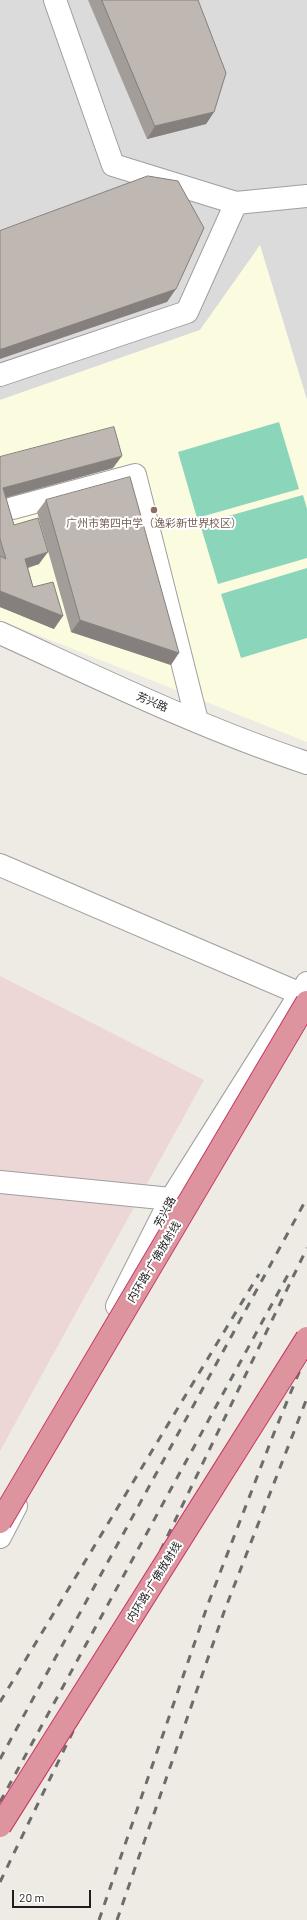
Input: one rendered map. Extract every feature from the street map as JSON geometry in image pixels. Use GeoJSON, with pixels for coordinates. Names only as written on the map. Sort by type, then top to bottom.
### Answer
{"type":"FeatureCollection","features":[{"type":"Feature","properties":{"kind":"highway","name":"内环路-广佛放射线"},"geometry":{"type":"LineString","coordinates":[[0,1522],[305,993]]}},
{"type":"Feature","properties":{"kind":"highway","name":"内环路-广佛放射线"},"geometry":{"type":"LineString","coordinates":[[0,1826],[307,1338]]}},
{"type":"Feature","properties":{"kind":"street"},"geometry":{"type":"LineString","coordinates":[[55,0],[113,165],[236,203],[307,196]]}},
{"type":"Feature","properties":{"kind":"street"},"geometry":{"type":"LineString","coordinates":[[0,375],[187,312],[236,203]]}},
{"type":"Feature","properties":{"kind":"street"},"geometry":{"type":"LineString","coordinates":[[13,508],[135,475],[197,721]]}},
{"type":"Feature","properties":{"kind":"street","name":"芳兴路"},"geometry":{"type":"LineString","coordinates":[[0,633],[146,700],[269,751],[307,763]]}},
{"type":"Feature","properties":{"kind":"street"},"geometry":{"type":"LineString","coordinates":[[0,865],[305,993]]}},
{"type":"Feature","properties":{"kind":"street","name":"芳兴路"},"geometry":{"type":"LineString","coordinates":[[0,1537],[172,1198],[305,993]]}},
{"type":"Feature","properties":{"kind":"street"},"geometry":{"type":"LineString","coordinates":[[0,1182],[172,1198]]}},
{"type":"Feature","properties":{"kind":"shaded area"},"geometry":{"type":"Polygon","coordinates":[[[0,0],[307,0],[307,400],[260,246],[200,330],[0,400],[0,0]]]}},
{"type":"Feature","properties":{"kind":"shaded area","name":"广州市第四中学（逸彩新世界校区）"},"geometry":{"type":"Polygon","coordinates":[[[260,245],[307,400],[307,742],[0,620],[0,400],[200,330],[260,245]]]}},
{"type":"Feature","properties":{"kind":"shaded area"},"geometry":{"type":"Polygon","coordinates":[[[0,976],[204,1080],[0,1451],[0,976]]]}},
{"type":"Feature","properties":{"kind":"green space"},"geometry":{"type":"Polygon","coordinates":[[[279,422],[299,489],[197,518],[178,452],[279,422]]]}},
{"type":"Feature","properties":{"kind":"green space"},"geometry":{"type":"Polygon","coordinates":[[[303,495],[307,509],[307,558],[218,584],[200,524],[303,495]]]}},
{"type":"Feature","properties":{"kind":"green space"},"geometry":{"type":"Polygon","coordinates":[[[307,568],[307,638],[241,658],[221,594],[307,568]]]}},
{"type":"Feature","properties":{"kind":"building"},"geometry":{"type":"Polygon","coordinates":[[[102,0],[198,0],[226,73],[214,112],[155,126],[102,0]]]}},
{"type":"Feature","properties":{"kind":"building"},"geometry":{"type":"Polygon","coordinates":[[[148,176],[178,181],[204,228],[176,289],[0,349],[0,231],[148,176]]]}},
{"type":"Feature","properties":{"kind":"building"},"geometry":{"type":"Polygon","coordinates":[[[114,427],[122,456],[3,488],[14,525],[38,518],[48,552],[25,559],[33,587],[53,582],[63,616],[0,591],[0,556],[6,559],[0,539],[0,457],[114,427]]]}},
{"type":"Feature","properties":{"kind":"building"},"geometry":{"type":"Polygon","coordinates":[[[130,477],[179,653],[80,620],[46,500],[130,477]]]}},
{"type":"Feature","properties":{"kind":"railway"},"geometry":{"type":"LineString","coordinates":[[0,1759],[307,1198]]}},
{"type":"Feature","properties":{"kind":"railway"},"geometry":{"type":"LineString","coordinates":[[0,1882],[307,1248]]}},
{"type":"Feature","properties":{"kind":"railway"},"geometry":{"type":"LineString","coordinates":[[0,1802],[290,1271]]}},
{"type":"Feature","properties":{"kind":"railway"},"geometry":{"type":"LineString","coordinates":[[0,1702],[259,1274]]}},
{"type":"Feature","properties":{"kind":"railway"},"geometry":{"type":"LineString","coordinates":[[99,1920],[208,1604],[274,1433],[307,1353]]}},
{"type":"Feature","properties":{"kind":"railway"},"geometry":{"type":"LineString","coordinates":[[117,1920],[224,1612],[307,1398]]}},
{"type":"Feature","properties":{"kind":"place","name":"广州市第四中学（逸彩新世界校区）"},"geometry":{"type":"Point","coordinates":[154,510]}}]}
